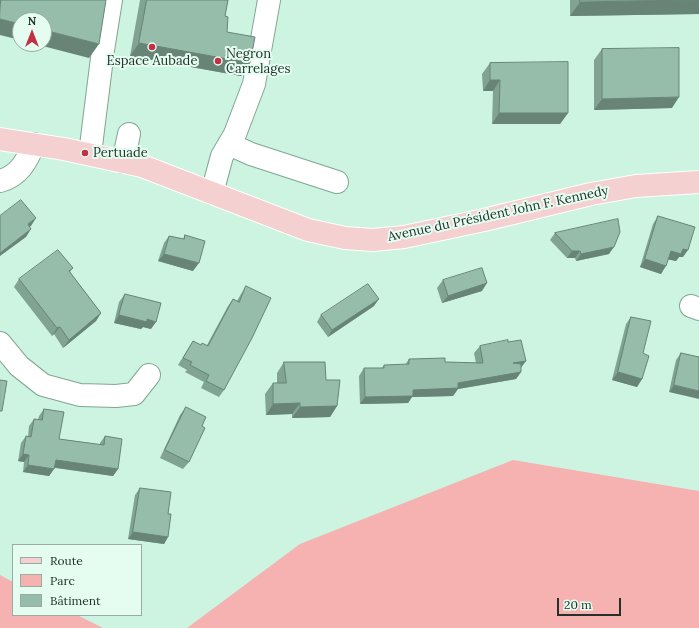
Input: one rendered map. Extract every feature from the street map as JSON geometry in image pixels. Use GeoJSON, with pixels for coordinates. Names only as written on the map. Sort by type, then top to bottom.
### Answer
{"type":"FeatureCollection","features":[{"type":"Feature","properties":{"kind":"main road","name":"Avenue du Président John F. Kennedy"},"geometry":{"type":"LineString","coordinates":[[0,139],[90,154],[142,166],[308,230],[345,238],[373,240],[404,237],[484,220],[591,194],[629,187],[680,182],[699,182]]}},
{"type":"Feature","properties":{"kind":"lane"},"geometry":{"type":"LineString","coordinates":[[90,154],[102,50],[111,0]]}},
{"type":"Feature","properties":{"kind":"lane"},"geometry":{"type":"LineString","coordinates":[[212,193],[222,156],[235,134],[254,84],[269,0]]}},
{"type":"Feature","properties":{"kind":"lane"},"geometry":{"type":"LineString","coordinates":[[123,162],[129,134]]}},
{"type":"Feature","properties":{"kind":"lane"},"geometry":{"type":"LineString","coordinates":[[0,181],[7,179],[25,164],[34,144]]}},
{"type":"Feature","properties":{"kind":"lane"},"geometry":{"type":"LineString","coordinates":[[229,144],[251,154],[337,182]]}},
{"type":"Feature","properties":{"kind":"lane"},"geometry":{"type":"LineString","coordinates":[[0,343],[19,366],[43,385],[80,395],[116,396],[134,394],[149,375]]}},
{"type":"Feature","properties":{"kind":"green space"},"geometry":{"type":"Polygon","coordinates":[[[513,460],[699,491],[699,628],[187,628],[300,544],[513,460]]]}},
{"type":"Feature","properties":{"kind":"green space"},"geometry":{"type":"Polygon","coordinates":[[[0,575],[12,581],[12,616],[79,616],[103,628],[0,628],[0,575]]]}},
{"type":"Feature","properties":{"kind":"building"},"geometry":{"type":"Polygon","coordinates":[[[1,0],[106,0],[99,44],[52,32],[52,12],[12,12],[12,22],[0,19],[1,0]]]}},
{"type":"Feature","properties":{"kind":"building"},"geometry":{"type":"Polygon","coordinates":[[[147,0],[228,0],[225,16],[228,17],[227,32],[255,37],[250,63],[139,43],[147,0]]]}},
{"type":"Feature","properties":{"kind":"building"},"geometry":{"type":"Polygon","coordinates":[[[580,0],[691,0],[580,2],[580,0]]]}},
{"type":"Feature","properties":{"kind":"building"},"geometry":{"type":"Polygon","coordinates":[[[679,48],[679,97],[602,99],[602,49],[679,48]]]}},
{"type":"Feature","properties":{"kind":"building"},"geometry":{"type":"Polygon","coordinates":[[[568,62],[568,113],[499,113],[500,80],[490,80],[490,63],[568,62]]]}},
{"type":"Feature","properties":{"kind":"building"},"geometry":{"type":"Polygon","coordinates":[[[21,200],[36,218],[28,224],[31,229],[0,253],[0,216],[21,200]]]}},
{"type":"Feature","properties":{"kind":"building"},"geometry":{"type":"Polygon","coordinates":[[[658,216],[695,227],[688,250],[683,249],[681,254],[671,251],[666,266],[645,259],[658,216]]]}},
{"type":"Feature","properties":{"kind":"building"},"geometry":{"type":"Polygon","coordinates":[[[618,219],[620,232],[614,247],[581,254],[580,251],[572,251],[555,233],[618,219]]]}},
{"type":"Feature","properties":{"kind":"building"},"geometry":{"type":"Polygon","coordinates":[[[185,235],[205,241],[199,263],[164,254],[169,236],[184,239],[185,235]]]}},
{"type":"Feature","properties":{"kind":"building"},"geometry":{"type":"Polygon","coordinates":[[[58,250],[73,268],[69,271],[101,313],[69,340],[60,327],[57,328],[19,279],[58,250]]]}},
{"type":"Feature","properties":{"kind":"building"},"geometry":{"type":"Polygon","coordinates":[[[482,268],[487,283],[448,296],[443,280],[482,268]]]}},
{"type":"Feature","properties":{"kind":"building"},"geometry":{"type":"Polygon","coordinates":[[[368,284],[379,299],[332,330],[321,315],[368,284]]]}},
{"type":"Feature","properties":{"kind":"building"},"geometry":{"type":"Polygon","coordinates":[[[246,286],[271,298],[252,338],[224,390],[206,381],[209,375],[190,365],[192,362],[183,358],[193,341],[201,345],[202,343],[208,346],[233,299],[239,302],[246,286]]]}},
{"type":"Feature","properties":{"kind":"building"},"geometry":{"type":"Polygon","coordinates":[[[125,294],[161,303],[156,322],[147,319],[147,322],[119,315],[125,294]]]}},
{"type":"Feature","properties":{"kind":"building"},"geometry":{"type":"Polygon","coordinates":[[[631,317],[651,321],[643,353],[649,356],[642,379],[618,372],[631,317]]]}},
{"type":"Feature","properties":{"kind":"building"},"geometry":{"type":"Polygon","coordinates":[[[508,340],[508,342],[521,340],[526,361],[513,363],[521,364],[521,372],[458,383],[458,388],[413,390],[413,396],[365,397],[364,368],[384,368],[384,365],[409,364],[409,359],[445,358],[445,362],[483,363],[480,346],[508,340]]]}},
{"type":"Feature","properties":{"kind":"building"},"geometry":{"type":"Polygon","coordinates":[[[681,353],[699,357],[699,391],[674,385],[681,353]]]}},
{"type":"Feature","properties":{"kind":"building"},"geometry":{"type":"Polygon","coordinates":[[[284,362],[325,362],[326,380],[340,380],[337,406],[300,407],[300,403],[273,404],[273,383],[286,383],[284,362]]]}},
{"type":"Feature","properties":{"kind":"building"},"geometry":{"type":"Polygon","coordinates":[[[0,380],[7,381],[2,411],[0,411],[0,380]]]}},
{"type":"Feature","properties":{"kind":"building"},"geometry":{"type":"Polygon","coordinates":[[[186,407],[206,417],[202,426],[205,428],[189,462],[165,450],[186,407]]]}},
{"type":"Feature","properties":{"kind":"building"},"geometry":{"type":"Polygon","coordinates":[[[44,409],[64,412],[59,439],[104,445],[105,436],[122,439],[118,469],[56,460],[54,469],[28,465],[29,455],[23,454],[26,436],[31,437],[34,419],[42,420],[44,409]]]}},
{"type":"Feature","properties":{"kind":"building"},"geometry":{"type":"Polygon","coordinates":[[[140,488],[171,492],[168,514],[171,514],[168,537],[133,532],[140,488]]]}},
{"type":"Feature","properties":{"kind":"place","name":"Espace Aubade"},"geometry":{"type":"Point","coordinates":[152,47]}},
{"type":"Feature","properties":{"kind":"place","name":"Negron Carrelages"},"geometry":{"type":"Point","coordinates":[218,61]}},
{"type":"Feature","properties":{"kind":"place","name":"Pertuade"},"geometry":{"type":"Point","coordinates":[85,153]}}]}
